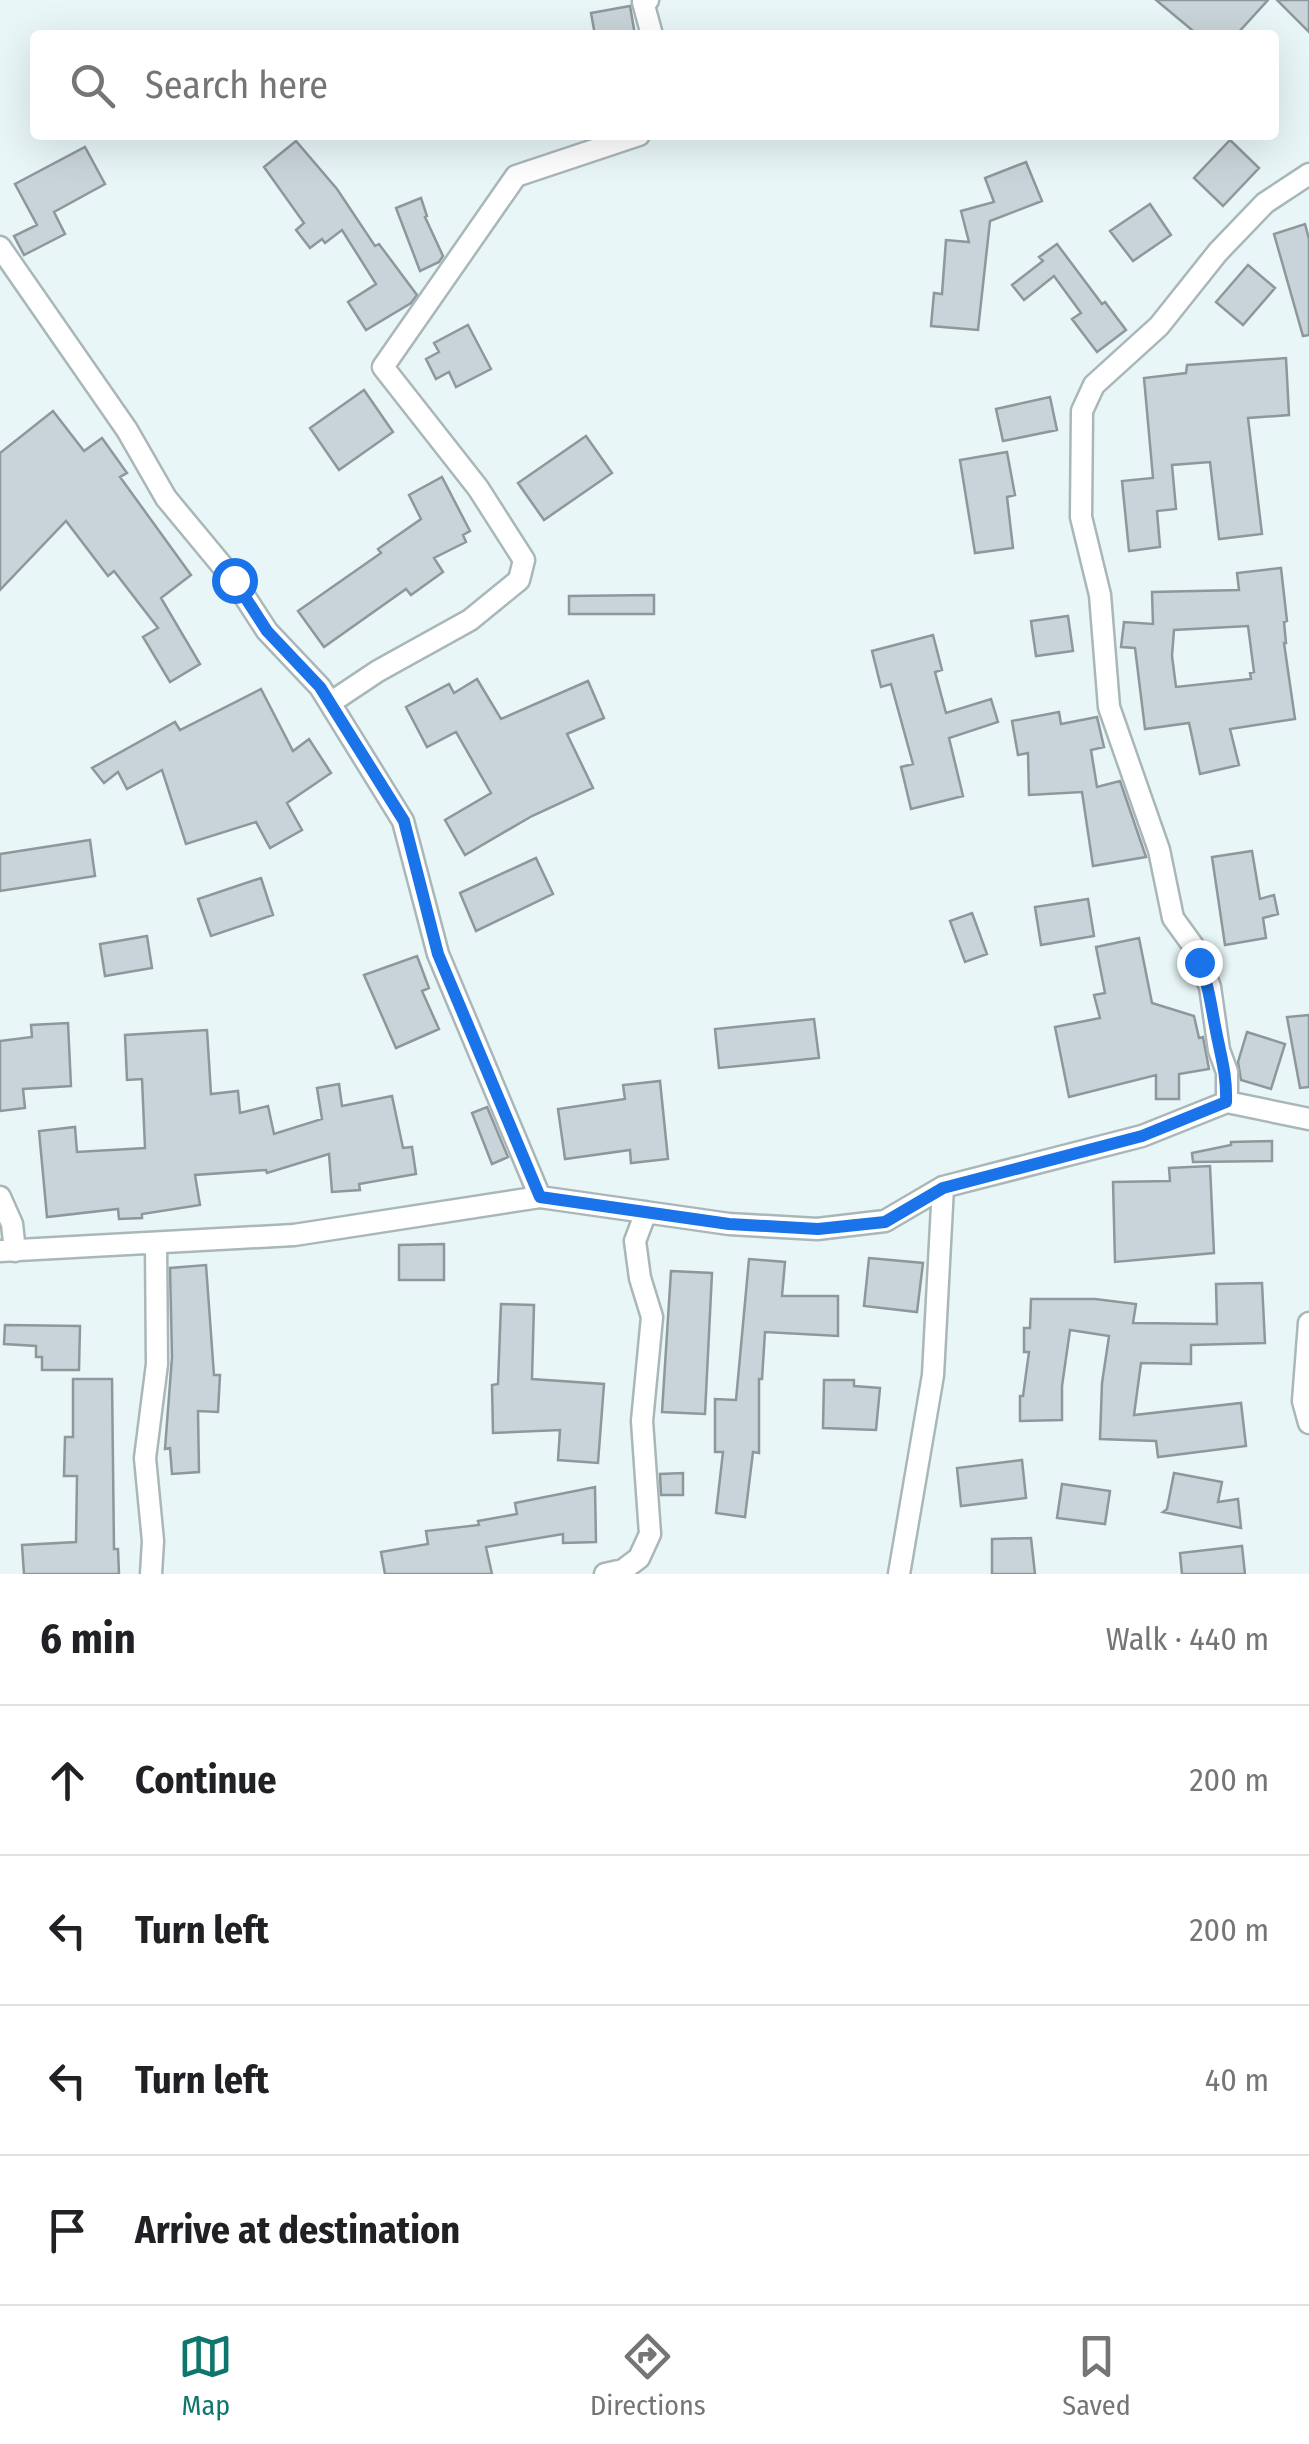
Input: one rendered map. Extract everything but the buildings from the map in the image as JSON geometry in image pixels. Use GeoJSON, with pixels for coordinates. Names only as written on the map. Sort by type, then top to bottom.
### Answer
{"type":"FeatureCollection","features":[{"type":"Feature","properties":{"kind":"street"},"geometry":{"type":"LineString","coordinates":[[648,0],[643,2],[651,30]]}},
{"type":"Feature","properties":{"kind":"street"},"geometry":{"type":"LineString","coordinates":[[330,703],[378,671],[470,620],[518,580],[524,560],[478,488],[383,367],[516,176],[624,140]]}},
{"type":"Feature","properties":{"kind":"street"},"geometry":{"type":"LineString","coordinates":[[1226,1102],[1227,1072],[1216,1035],[1210,987],[1194,947],[1173,918],[1154,835],[1109,708],[1100,595],[1081,517],[1082,411],[1094,385],[1159,326],[1218,252],[1266,204],[1309,174]]}},
{"type":"Feature","properties":{"kind":"street"},"geometry":{"type":"LineString","coordinates":[[0,247],[127,430],[166,498],[234,580],[267,631],[320,687],[404,821],[438,954],[540,1197]]}},
{"type":"Feature","properties":{"kind":"street"},"geometry":{"type":"LineString","coordinates":[[0,1197],[12,1224],[7,1251],[294,1235],[540,1197],[729,1224],[818,1229],[885,1222],[943,1188],[1142,1136],[1226,1102],[1309,1118]]}},
{"type":"Feature","properties":{"kind":"street"},"geometry":{"type":"LineString","coordinates":[[899,1574],[933,1375],[943,1188]]}},
{"type":"Feature","properties":{"kind":"street"},"geometry":{"type":"LineString","coordinates":[[605,1574],[623,1570],[638,1558],[650,1534],[642,1421],[652,1317],[634,1241],[646,1212]]}},
{"type":"Feature","properties":{"kind":"street"},"geometry":{"type":"LineString","coordinates":[[151,1574],[144,1458],[157,1364],[156,1243]]}},
{"type":"Feature","properties":{"kind":"street"},"geometry":{"type":"LineString","coordinates":[[1309,1322],[1303,1400],[1309,1423]]}},
{"type":"Feature","properties":{"kind":"route"},"geometry":{"type":"LineString","coordinates":[[234,580],[267,631],[320,687],[404,821],[438,954],[540,1197],[729,1224],[818,1229],[885,1222],[943,1188],[970,1178],[1024,1169],[1142,1136],[1226,1102],[1227,1072],[1219,1050],[1210,987],[1199,962]]}}]}
